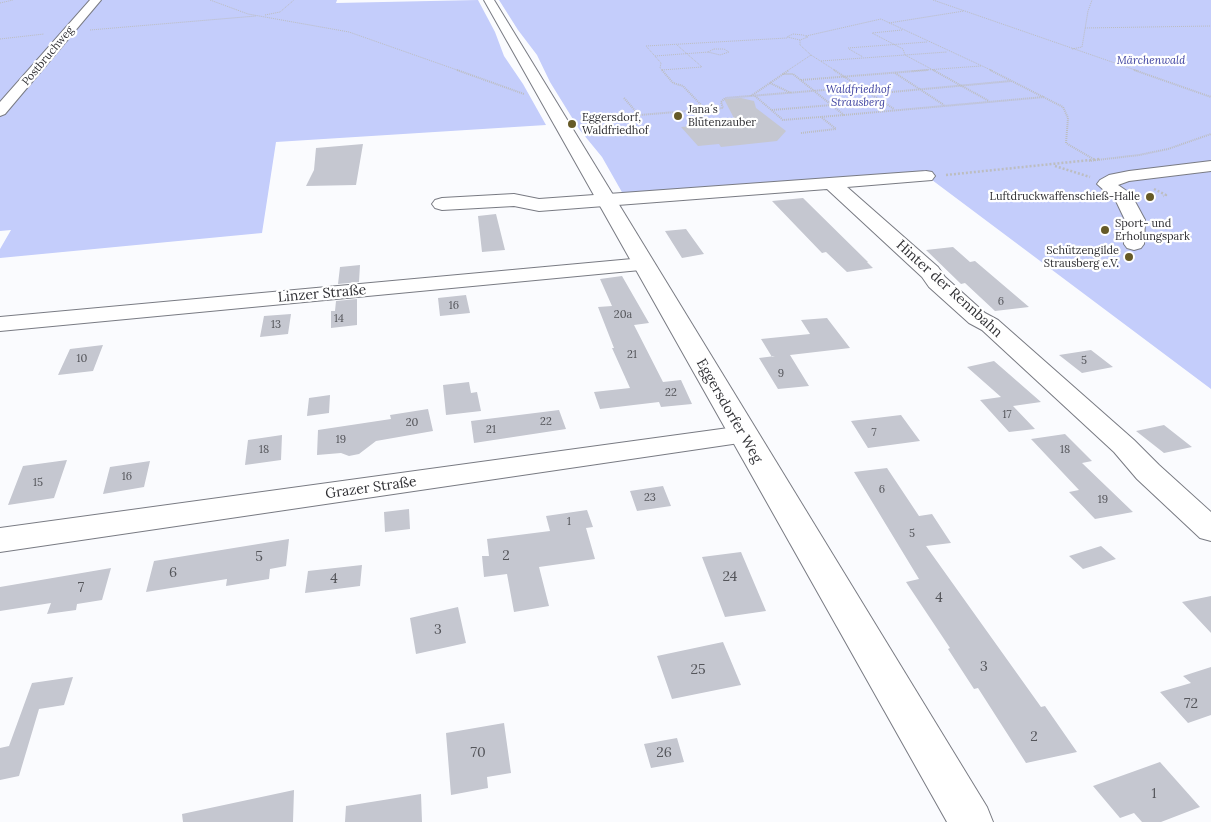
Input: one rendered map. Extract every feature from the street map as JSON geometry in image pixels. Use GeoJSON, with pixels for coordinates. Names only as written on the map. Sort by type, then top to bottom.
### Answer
{"type":"FeatureCollection","features":[{"type":"Feature","properties":{"kind":"street","name":"Postbruchweg"},"geometry":{"type":"LineString","coordinates":[[0,111],[96,0]]}},
{"type":"Feature","properties":{"kind":"street","name":"Eggersdorfer Weg"},"geometry":{"type":"LineString","coordinates":[[489,0],[971,822]]}},
{"type":"Feature","properties":{"kind":"street"},"geometry":{"type":"LineString","coordinates":[[1134,244],[1135,220],[1124,198],[1106,184],[1115,179],[1129,176],[1211,166]]}},
{"type":"Feature","properties":{"kind":"street"},"geometry":{"type":"LineString","coordinates":[[442,204],[514,200],[539,205],[926,176]]}},
{"type":"Feature","properties":{"kind":"street","name":"Hinter der Rennbahn"},"geometry":{"type":"LineString","coordinates":[[831,183],[930,272],[937,282],[963,306],[977,318],[990,325],[1124,446],[1148,472],[1211,530]]}},
{"type":"Feature","properties":{"kind":"street","name":"Linzer Straße"},"geometry":{"type":"LineString","coordinates":[[0,324],[643,264]]}},
{"type":"Feature","properties":{"kind":"street","name":"Grazer Straße"},"geometry":{"type":"LineString","coordinates":[[0,540],[743,435]]}},
{"type":"Feature","properties":{"kind":"path"},"geometry":{"type":"LineString","coordinates":[[0,3],[13,0]]}},
{"type":"Feature","properties":{"kind":"path"},"geometry":{"type":"LineString","coordinates":[[210,0],[248,14],[349,32],[523,94],[544,94]]}},
{"type":"Feature","properties":{"kind":"path"},"geometry":{"type":"LineString","coordinates":[[0,39],[261,16],[280,12],[294,0]]}},
{"type":"Feature","properties":{"kind":"path"},"geometry":{"type":"LineString","coordinates":[[933,0],[1211,97]]}},
{"type":"Feature","properties":{"kind":"path"},"geometry":{"type":"LineString","coordinates":[[1071,49],[1082,47],[1088,11],[1092,0]]}},
{"type":"Feature","properties":{"kind":"path"},"geometry":{"type":"LineString","coordinates":[[888,23],[965,11]]}},
{"type":"Feature","properties":{"kind":"path"},"geometry":{"type":"LineString","coordinates":[[788,38],[788,35],[806,36],[881,19],[982,66],[1063,107],[1067,112],[1066,143],[1095,160]]}},
{"type":"Feature","properties":{"kind":"path"},"geometry":{"type":"LineString","coordinates":[[1085,28],[1211,26]]}},
{"type":"Feature","properties":{"kind":"path"},"geometry":{"type":"LineString","coordinates":[[903,30],[872,33],[903,49],[905,55],[990,102]]}},
{"type":"Feature","properties":{"kind":"path"},"geometry":{"type":"LineString","coordinates":[[705,109],[683,86],[673,83],[662,70],[661,63],[646,46],[788,38],[800,40],[808,38],[806,36]]}},
{"type":"Feature","properties":{"kind":"path"},"geometry":{"type":"LineString","coordinates":[[800,40],[800,45],[811,55],[846,76],[895,110]]}},
{"type":"Feature","properties":{"kind":"path"},"geometry":{"type":"LineString","coordinates":[[710,42],[717,49]]}},
{"type":"Feature","properties":{"kind":"path"},"geometry":{"type":"LineString","coordinates":[[864,58],[848,48],[929,42]]}},
{"type":"Feature","properties":{"kind":"path"},"geometry":{"type":"LineString","coordinates":[[662,70],[702,66],[686,54],[677,44]]}},
{"type":"Feature","properties":{"kind":"path"},"geometry":{"type":"LineString","coordinates":[[655,56],[709,52],[720,55],[729,52],[717,49],[709,50],[709,52]]}},
{"type":"Feature","properties":{"kind":"path"},"geometry":{"type":"LineString","coordinates":[[821,61],[950,52]]}},
{"type":"Feature","properties":{"kind":"path"},"geometry":{"type":"LineString","coordinates":[[750,96],[811,55]]}},
{"type":"Feature","properties":{"kind":"path"},"geometry":{"type":"LineString","coordinates":[[800,80],[982,66]]}},
{"type":"Feature","properties":{"kind":"path"},"geometry":{"type":"LineString","coordinates":[[894,73],[944,105]]}},
{"type":"Feature","properties":{"kind":"path"},"geometry":{"type":"LineString","coordinates":[[782,74],[793,74],[844,114]]}},
{"type":"Feature","properties":{"kind":"path"},"geometry":{"type":"LineString","coordinates":[[870,94],[1013,81]]}},
{"type":"Feature","properties":{"kind":"path"},"geometry":{"type":"LineString","coordinates":[[769,83],[792,93]]}},
{"type":"Feature","properties":{"kind":"path"},"geometry":{"type":"LineString","coordinates":[[572,120],[723,108],[721,102],[725,98],[862,87]]}},
{"type":"Feature","properties":{"kind":"path"},"geometry":{"type":"LineString","coordinates":[[755,96],[783,120],[1045,97]]}},
{"type":"Feature","properties":{"kind":"path"},"geometry":{"type":"LineString","coordinates":[[624,98],[638,115]]}},
{"type":"Feature","properties":{"kind":"path"},"geometry":{"type":"LineString","coordinates":[[771,110],[832,105]]}},
{"type":"Feature","properties":{"kind":"path"},"geometry":{"type":"LineString","coordinates":[[801,132],[836,129],[821,117]]}},
{"type":"Feature","properties":{"kind":"path"},"geometry":{"type":"LineString","coordinates":[[926,176],[1054,165],[1139,155],[1168,149],[1211,134]]}},
{"type":"Feature","properties":{"kind":"path"},"geometry":{"type":"LineString","coordinates":[[1054,165],[1106,184]]}},
{"type":"Feature","properties":{"kind":"green space"},"geometry":{"type":"Polygon","coordinates":[[[0,0],[337,0],[336,3],[478,0],[495,32],[504,56],[523,84],[546,125],[276,142],[262,233],[0,258],[0,249],[11,230],[0,231],[0,0]]]}},
{"type":"Feature","properties":{"kind":"green space"},"geometry":{"type":"Polygon","coordinates":[[[499,0],[1211,0],[1211,389],[924,174],[623,194],[602,157],[579,129],[550,82],[537,55],[499,0]]]}},
{"type":"Feature","properties":{"kind":"building"},"geometry":{"type":"Polygon","coordinates":[[[741,98],[754,101],[756,108],[786,131],[777,141],[721,147],[719,144],[698,146],[681,127],[736,122],[724,99],[741,98]]]}},
{"type":"Feature","properties":{"kind":"building"},"geometry":{"type":"Polygon","coordinates":[[[363,144],[356,185],[306,186],[314,170],[316,148],[363,144]]]}},
{"type":"Feature","properties":{"kind":"building"},"geometry":{"type":"Polygon","coordinates":[[[803,198],[873,268],[847,272],[826,252],[822,253],[772,201],[803,198]]]}},
{"type":"Feature","properties":{"kind":"building"},"geometry":{"type":"Polygon","coordinates":[[[496,214],[505,250],[482,252],[478,216],[496,214]]]}},
{"type":"Feature","properties":{"kind":"building"},"geometry":{"type":"Polygon","coordinates":[[[686,229],[704,254],[682,258],[665,231],[686,229]]]}},
{"type":"Feature","properties":{"kind":"building"},"geometry":{"type":"Polygon","coordinates":[[[953,247],[970,262],[975,261],[1029,307],[995,311],[965,283],[961,284],[926,250],[953,247]]]}},
{"type":"Feature","properties":{"kind":"building"},"geometry":{"type":"Polygon","coordinates":[[[360,265],[359,282],[338,284],[340,267],[360,265]]]}},
{"type":"Feature","properties":{"kind":"building"},"geometry":{"type":"Polygon","coordinates":[[[622,276],[649,323],[634,325],[663,382],[681,380],[692,404],[661,407],[659,402],[600,409],[594,392],[630,388],[612,348],[614,348],[598,307],[612,306],[600,279],[622,276]]]}},
{"type":"Feature","properties":{"kind":"building"},"geometry":{"type":"Polygon","coordinates":[[[466,295],[470,313],[440,316],[438,298],[466,295]]]}},
{"type":"Feature","properties":{"kind":"building"},"geometry":{"type":"Polygon","coordinates":[[[357,299],[357,325],[331,328],[331,311],[335,311],[336,301],[357,299]]]}},
{"type":"Feature","properties":{"kind":"building"},"geometry":{"type":"Polygon","coordinates":[[[291,314],[288,334],[260,337],[264,316],[291,314]]]}},
{"type":"Feature","properties":{"kind":"building"},"geometry":{"type":"Polygon","coordinates":[[[827,318],[850,348],[790,355],[809,386],[778,389],[759,358],[772,356],[761,339],[810,334],[801,320],[827,318]]]}},
{"type":"Feature","properties":{"kind":"building"},"geometry":{"type":"Polygon","coordinates":[[[103,345],[93,371],[58,375],[70,349],[103,345]]]}},
{"type":"Feature","properties":{"kind":"building"},"geometry":{"type":"Polygon","coordinates":[[[1091,350],[1113,367],[1082,373],[1059,355],[1091,350]]]}},
{"type":"Feature","properties":{"kind":"building"},"geometry":{"type":"Polygon","coordinates":[[[994,361],[1041,402],[1013,406],[1035,429],[1009,432],[980,400],[1001,397],[967,367],[994,361]]]}},
{"type":"Feature","properties":{"kind":"building"},"geometry":{"type":"Polygon","coordinates":[[[469,382],[471,393],[477,392],[481,411],[446,415],[443,385],[469,382]]]}},
{"type":"Feature","properties":{"kind":"building"},"geometry":{"type":"Polygon","coordinates":[[[330,395],[329,413],[307,416],[309,398],[330,395]]]}},
{"type":"Feature","properties":{"kind":"building"},"geometry":{"type":"Polygon","coordinates":[[[428,409],[433,431],[376,441],[359,454],[349,456],[341,453],[317,455],[318,430],[391,419],[390,415],[428,409]]]}},
{"type":"Feature","properties":{"kind":"building"},"geometry":{"type":"Polygon","coordinates":[[[559,410],[566,429],[474,443],[471,421],[559,410]]]}},
{"type":"Feature","properties":{"kind":"building"},"geometry":{"type":"Polygon","coordinates":[[[901,415],[920,441],[868,448],[851,421],[901,415]]]}},
{"type":"Feature","properties":{"kind":"building"},"geometry":{"type":"Polygon","coordinates":[[[1164,425],[1192,447],[1164,453],[1136,431],[1164,425]]]}},
{"type":"Feature","properties":{"kind":"building"},"geometry":{"type":"Polygon","coordinates":[[[1065,434],[1092,461],[1082,463],[1133,512],[1095,519],[1069,492],[1079,490],[1031,439],[1065,434]]]}},
{"type":"Feature","properties":{"kind":"building"},"geometry":{"type":"Polygon","coordinates":[[[282,435],[281,460],[245,465],[248,440],[282,435]]]}},
{"type":"Feature","properties":{"kind":"building"},"geometry":{"type":"Polygon","coordinates":[[[67,460],[54,498],[8,505],[23,466],[67,460]]]}},
{"type":"Feature","properties":{"kind":"building"},"geometry":{"type":"Polygon","coordinates":[[[150,461],[144,487],[103,494],[110,467],[150,461]]]}},
{"type":"Feature","properties":{"kind":"building"},"geometry":{"type":"Polygon","coordinates":[[[887,468],[919,516],[932,514],[951,543],[926,546],[1041,707],[1045,706],[1077,752],[1026,763],[978,688],[974,689],[948,649],[950,648],[906,582],[919,579],[854,472],[887,468]]]}},
{"type":"Feature","properties":{"kind":"building"},"geometry":{"type":"Polygon","coordinates":[[[663,486],[671,506],[637,511],[630,491],[663,486]]]}},
{"type":"Feature","properties":{"kind":"building"},"geometry":{"type":"Polygon","coordinates":[[[409,509],[410,529],[385,532],[384,512],[409,509]]]}},
{"type":"Feature","properties":{"kind":"building"},"geometry":{"type":"Polygon","coordinates":[[[587,510],[593,527],[586,528],[595,559],[539,567],[549,606],[514,612],[507,574],[484,577],[482,556],[489,556],[487,539],[550,531],[546,516],[587,510]]]}},
{"type":"Feature","properties":{"kind":"building"},"geometry":{"type":"Polygon","coordinates":[[[289,539],[286,566],[270,569],[269,579],[226,586],[227,579],[146,592],[154,561],[289,539]]]}},
{"type":"Feature","properties":{"kind":"building"},"geometry":{"type":"Polygon","coordinates":[[[1101,546],[1116,559],[1083,569],[1069,556],[1101,546]]]}},
{"type":"Feature","properties":{"kind":"building"},"geometry":{"type":"Polygon","coordinates":[[[741,552],[766,611],[725,617],[702,557],[741,552]]]}},
{"type":"Feature","properties":{"kind":"building"},"geometry":{"type":"Polygon","coordinates":[[[362,565],[360,586],[305,593],[308,571],[362,565]]]}},
{"type":"Feature","properties":{"kind":"building"},"geometry":{"type":"Polygon","coordinates":[[[111,568],[102,600],[77,604],[76,610],[47,614],[51,603],[0,611],[0,587],[111,568]]]}},
{"type":"Feature","properties":{"kind":"building"},"geometry":{"type":"Polygon","coordinates":[[[1211,596],[1211,633],[1182,602],[1211,596]]]}},
{"type":"Feature","properties":{"kind":"building"},"geometry":{"type":"Polygon","coordinates":[[[458,607],[466,643],[416,654],[410,618],[458,607]]]}},
{"type":"Feature","properties":{"kind":"building"},"geometry":{"type":"Polygon","coordinates":[[[723,642],[741,685],[672,699],[657,656],[723,642]]]}},
{"type":"Feature","properties":{"kind":"building"},"geometry":{"type":"Polygon","coordinates":[[[1211,667],[1211,715],[1188,723],[1160,692],[1191,683],[1183,676],[1211,667]]]}},
{"type":"Feature","properties":{"kind":"building"},"geometry":{"type":"Polygon","coordinates":[[[73,677],[64,705],[39,709],[19,776],[0,780],[0,748],[9,746],[32,683],[73,677]]]}},
{"type":"Feature","properties":{"kind":"building"},"geometry":{"type":"Polygon","coordinates":[[[504,723],[511,773],[487,777],[488,788],[451,795],[446,733],[504,723]]]}},
{"type":"Feature","properties":{"kind":"building"},"geometry":{"type":"Polygon","coordinates":[[[677,738],[684,762],[651,768],[644,744],[677,738]]]}},
{"type":"Feature","properties":{"kind":"building"},"geometry":{"type":"Polygon","coordinates":[[[1160,762],[1200,807],[1161,822],[1142,822],[1134,813],[1120,818],[1093,786],[1160,762]]]}},
{"type":"Feature","properties":{"kind":"building"},"geometry":{"type":"Polygon","coordinates":[[[294,790],[293,822],[183,822],[182,814],[294,790]]]}},
{"type":"Feature","properties":{"kind":"building"},"geometry":{"type":"Polygon","coordinates":[[[421,794],[422,822],[345,822],[346,806],[421,794]]]}},
{"type":"Feature","properties":{"kind":"place","name":"Jana´s Blütenzauber"},"geometry":{"type":"Point","coordinates":[678,116]}},
{"type":"Feature","properties":{"kind":"place","name":"Eggersdorf, Waldfriedhof"},"geometry":{"type":"Point","coordinates":[572,124]}},
{"type":"Feature","properties":{"kind":"place","name":"Luftdruckwaffenschieß-Halle"},"geometry":{"type":"Point","coordinates":[1150,197]}},
{"type":"Feature","properties":{"kind":"place","name":"Sport- und Erholungspark"},"geometry":{"type":"Point","coordinates":[1105,230]}},
{"type":"Feature","properties":{"kind":"place","name":"Schützengilde Strausberg e.V."},"geometry":{"type":"Point","coordinates":[1129,257]}},
{"type":"Feature","properties":{"kind":"park label","name":"Märchenwald"},"geometry":{"type":"Point","coordinates":[1151,61]}},
{"type":"Feature","properties":{"kind":"park label","name":"Waldfriedhof Strausberg"},"geometry":{"type":"Point","coordinates":[858,96]}}]}
